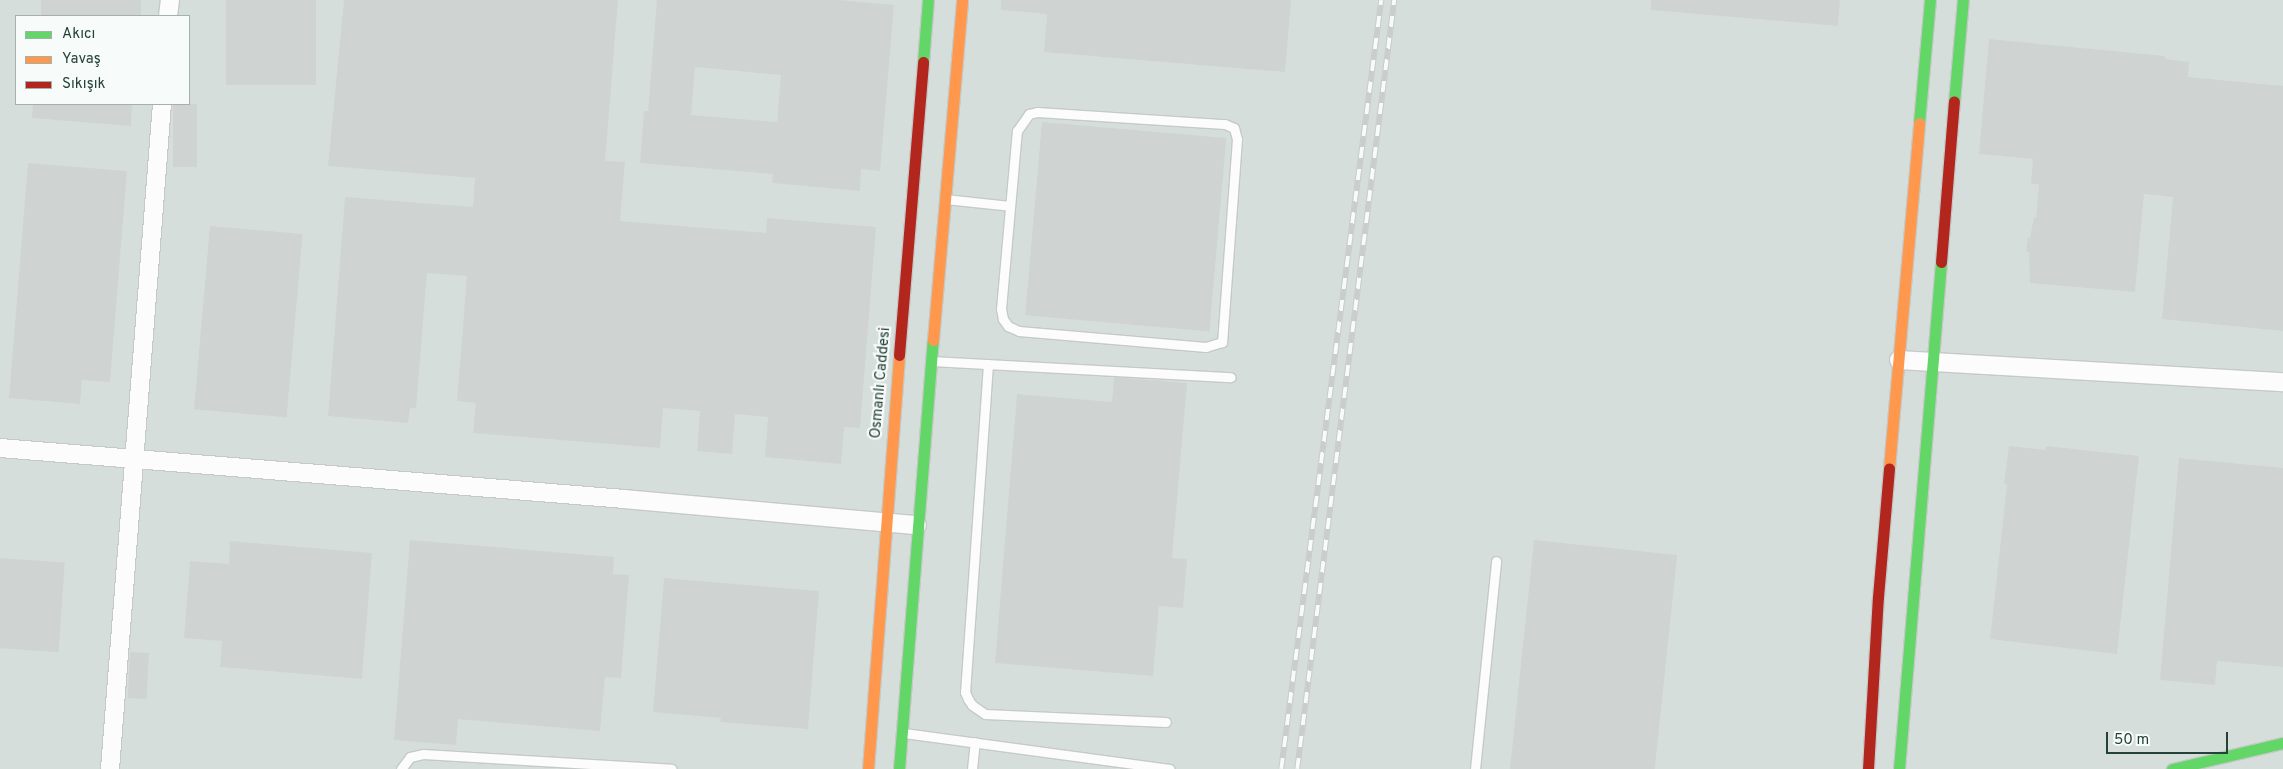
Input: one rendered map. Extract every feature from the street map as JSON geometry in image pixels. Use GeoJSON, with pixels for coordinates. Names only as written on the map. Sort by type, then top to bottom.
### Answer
{"type":"FeatureCollection","features":[{"type":"Feature","properties":{"kind":"street"},"geometry":{"type":"LineString","coordinates":[[168,15],[170,0]]}},
{"type":"Feature","properties":{"kind":"street","name":"Osmanlı Caddesi"},"geometry":{"type":"LineString","coordinates":[[868,769],[886,521],[918,167],[928,0]]}},
{"type":"Feature","properties":{"kind":"street"},"geometry":{"type":"LineString","coordinates":[[899,769],[917,525],[945,199],[943,170],[962,0]]}},
{"type":"Feature","properties":{"kind":"street"},"geometry":{"type":"LineString","coordinates":[[1868,769],[1878,597],[1930,0]]}},
{"type":"Feature","properties":{"kind":"street"},"geometry":{"type":"LineString","coordinates":[[1899,769],[1931,362],[1963,0]]}},
{"type":"Feature","properties":{"kind":"street"},"geometry":{"type":"LineString","coordinates":[[110,769],[162,105]]}},
{"type":"Feature","properties":{"kind":"street"},"geometry":{"type":"LineString","coordinates":[[1899,360],[2283,382]]}},
{"type":"Feature","properties":{"kind":"street"},"geometry":{"type":"LineString","coordinates":[[0,448],[917,525]]}},
{"type":"Feature","properties":{"kind":"street"},"geometry":{"type":"LineString","coordinates":[[2172,769],[2283,743]]}},
{"type":"Feature","properties":{"kind":"lane"},"geometry":{"type":"LineString","coordinates":[[1037,112],[1225,124],[1234,128],[1237,139],[1222,342],[1206,348],[1019,331],[1008,326],[1003,319],[1001,308],[1010,206],[1017,131],[1029,114],[1037,112]]}},
{"type":"Feature","properties":{"kind":"lane"},"geometry":{"type":"LineString","coordinates":[[945,199],[1010,206]]}},
{"type":"Feature","properties":{"kind":"lane"},"geometry":{"type":"LineString","coordinates":[[931,361],[1232,377]]}},
{"type":"Feature","properties":{"kind":"lane"},"geometry":{"type":"LineString","coordinates":[[988,364],[965,692],[968,699],[972,706],[985,714],[1166,722]]}},
{"type":"Feature","properties":{"kind":"lane"},"geometry":{"type":"LineString","coordinates":[[1475,769],[1496,561]]}},
{"type":"Feature","properties":{"kind":"lane"},"geometry":{"type":"LineString","coordinates":[[902,733],[1170,769]]}},
{"type":"Feature","properties":{"kind":"lane"},"geometry":{"type":"LineString","coordinates":[[972,769],[974,742]]}},
{"type":"Feature","properties":{"kind":"lane"},"geometry":{"type":"LineString","coordinates":[[401,769],[410,757],[422,754],[556,765],[672,769]]}},
{"type":"Feature","properties":{"kind":"shaded area"},"geometry":{"type":"Polygon","coordinates":[[[0,0],[2283,0],[2283,769],[0,769],[0,0]]]}},
{"type":"Feature","properties":{"kind":"building"},"geometry":{"type":"Polygon","coordinates":[[[41,0],[141,0],[141,15],[41,15],[41,0]]]}},
{"type":"Feature","properties":{"kind":"building"},"geometry":{"type":"Polygon","coordinates":[[[226,0],[316,0],[316,85],[226,85],[226,0]]]}},
{"type":"Feature","properties":{"kind":"building"},"geometry":{"type":"Polygon","coordinates":[[[344,0],[618,0],[605,161],[625,162],[620,221],[766,233],[767,218],[876,227],[860,428],[844,427],[841,464],[765,457],[768,417],[735,414],[732,454],[697,451],[700,411],[663,408],[660,448],[473,433],[476,403],[457,401],[467,276],[427,273],[416,408],[410,408],[408,423],[328,416],[345,197],[473,207],[475,178],[328,166],[344,0]]]}},
{"type":"Feature","properties":{"kind":"building"},"geometry":{"type":"Polygon","coordinates":[[[657,0],[838,0],[894,5],[880,171],[861,169],[860,191],[772,183],[773,174],[640,163],[644,111],[648,111],[657,0]],[[695,67],[691,115],[777,122],[781,75],[695,67]]]}},
{"type":"Feature","properties":{"kind":"building"},"geometry":{"type":"Polygon","coordinates":[[[1001,0],[1291,0],[1285,72],[1044,52],[1047,14],[1001,10],[1001,0]]]}},
{"type":"Feature","properties":{"kind":"building"},"geometry":{"type":"Polygon","coordinates":[[[1651,0],[1840,0],[1838,26],[1651,10],[1651,0]]]}},
{"type":"Feature","properties":{"kind":"building"},"geometry":{"type":"Polygon","coordinates":[[[1989,39],[2165,56],[2165,59],[2189,62],[2188,77],[2283,86],[2283,331],[2162,319],[2173,197],[2144,194],[2135,292],[2030,283],[2029,252],[2026,252],[2028,237],[2030,238],[2034,217],[2036,218],[2039,184],[2031,184],[2033,159],[1979,154],[1989,39]]]}},
{"type":"Feature","properties":{"kind":"building"},"geometry":{"type":"Polygon","coordinates":[[[197,104],[197,167],[173,167],[173,105],[197,104]]]}},
{"type":"Feature","properties":{"kind":"building"},"geometry":{"type":"Polygon","coordinates":[[[33,105],[132,105],[131,126],[32,118],[33,105]]]}},
{"type":"Feature","properties":{"kind":"building"},"geometry":{"type":"Polygon","coordinates":[[[1042,122],[1226,138],[1209,331],[1025,315],[1042,122]]]}},
{"type":"Feature","properties":{"kind":"building"},"geometry":{"type":"Polygon","coordinates":[[[28,163],[127,171],[110,382],[82,380],[80,404],[9,398],[28,163]]]}},
{"type":"Feature","properties":{"kind":"building"},"geometry":{"type":"Polygon","coordinates":[[[210,226],[303,234],[287,417],[194,409],[210,226]]]}},
{"type":"Feature","properties":{"kind":"building"},"geometry":{"type":"Polygon","coordinates":[[[1114,377],[1187,383],[1172,558],[1187,559],[1183,608],[1159,606],[1153,676],[995,663],[1017,394],[1112,402],[1114,377]]]}},
{"type":"Feature","properties":{"kind":"building"},"geometry":{"type":"Polygon","coordinates":[[[2009,446],[2045,450],[2046,446],[2139,456],[2117,654],[1990,639],[2007,485],[2004,484],[2009,446]]]}},
{"type":"Feature","properties":{"kind":"building"},"geometry":{"type":"Polygon","coordinates":[[[2179,458],[2283,468],[2283,667],[2217,661],[2215,685],[2160,680],[2179,458]]]}},
{"type":"Feature","properties":{"kind":"building"},"geometry":{"type":"Polygon","coordinates":[[[410,540],[614,557],[613,574],[629,575],[621,678],[605,677],[600,731],[458,719],[456,745],[394,740],[410,540]]]}},
{"type":"Feature","properties":{"kind":"building"},"geometry":{"type":"Polygon","coordinates":[[[1534,540],[1677,555],[1655,769],[1510,769],[1534,540]]]}},
{"type":"Feature","properties":{"kind":"building"},"geometry":{"type":"Polygon","coordinates":[[[230,541],[372,553],[362,679],[220,667],[222,641],[184,638],[190,561],[229,564],[230,541]]]}},
{"type":"Feature","properties":{"kind":"building"},"geometry":{"type":"Polygon","coordinates":[[[0,558],[65,563],[59,652],[0,648],[0,558]]]}},
{"type":"Feature","properties":{"kind":"building"},"geometry":{"type":"Polygon","coordinates":[[[664,578],[819,591],[808,729],[720,722],[721,718],[653,712],[664,578]]]}},
{"type":"Feature","properties":{"kind":"building"},"geometry":{"type":"Polygon","coordinates":[[[130,652],[149,653],[147,699],[128,698],[130,652]]]}},
{"type":"Feature","properties":{"kind":"railway"},"geometry":{"type":"LineString","coordinates":[[1281,769],[1381,0]]}},
{"type":"Feature","properties":{"kind":"railway"},"geometry":{"type":"LineString","coordinates":[[1297,769],[1394,0]]}},
{"type":"Feature","properties":{"kind":"traffic: fast"},"geometry":{"type":"LineString","coordinates":[[923,62],[928,0]]}},
{"type":"Feature","properties":{"kind":"traffic: fast"},"geometry":{"type":"LineString","coordinates":[[1919,123],[1930,0]]}},
{"type":"Feature","properties":{"kind":"traffic: fast"},"geometry":{"type":"LineString","coordinates":[[1954,102],[1963,0]]}},
{"type":"Feature","properties":{"kind":"traffic: fast"},"geometry":{"type":"LineString","coordinates":[[1899,769],[1941,262]]}},
{"type":"Feature","properties":{"kind":"traffic: fast"},"geometry":{"type":"LineString","coordinates":[[899,769],[933,340]]}},
{"type":"Feature","properties":{"kind":"traffic: fast"},"geometry":{"type":"LineString","coordinates":[[2172,769],[2283,743]]}},
{"type":"Feature","properties":{"kind":"traffic: slow"},"geometry":{"type":"LineString","coordinates":[[933,340],[962,0]]}},
{"type":"Feature","properties":{"kind":"traffic: slow"},"geometry":{"type":"LineString","coordinates":[[1889,468],[1919,123]]}},
{"type":"Feature","properties":{"kind":"traffic: slow"},"geometry":{"type":"LineString","coordinates":[[868,769],[899,355]]}},
{"type":"Feature","properties":{"kind":"traffic: jam"},"geometry":{"type":"LineString","coordinates":[[899,355],[923,62]]}},
{"type":"Feature","properties":{"kind":"traffic: jam"},"geometry":{"type":"LineString","coordinates":[[1941,262],[1954,102]]}},
{"type":"Feature","properties":{"kind":"traffic: jam"},"geometry":{"type":"LineString","coordinates":[[1868,769],[1878,597],[1889,468]]}}]}
